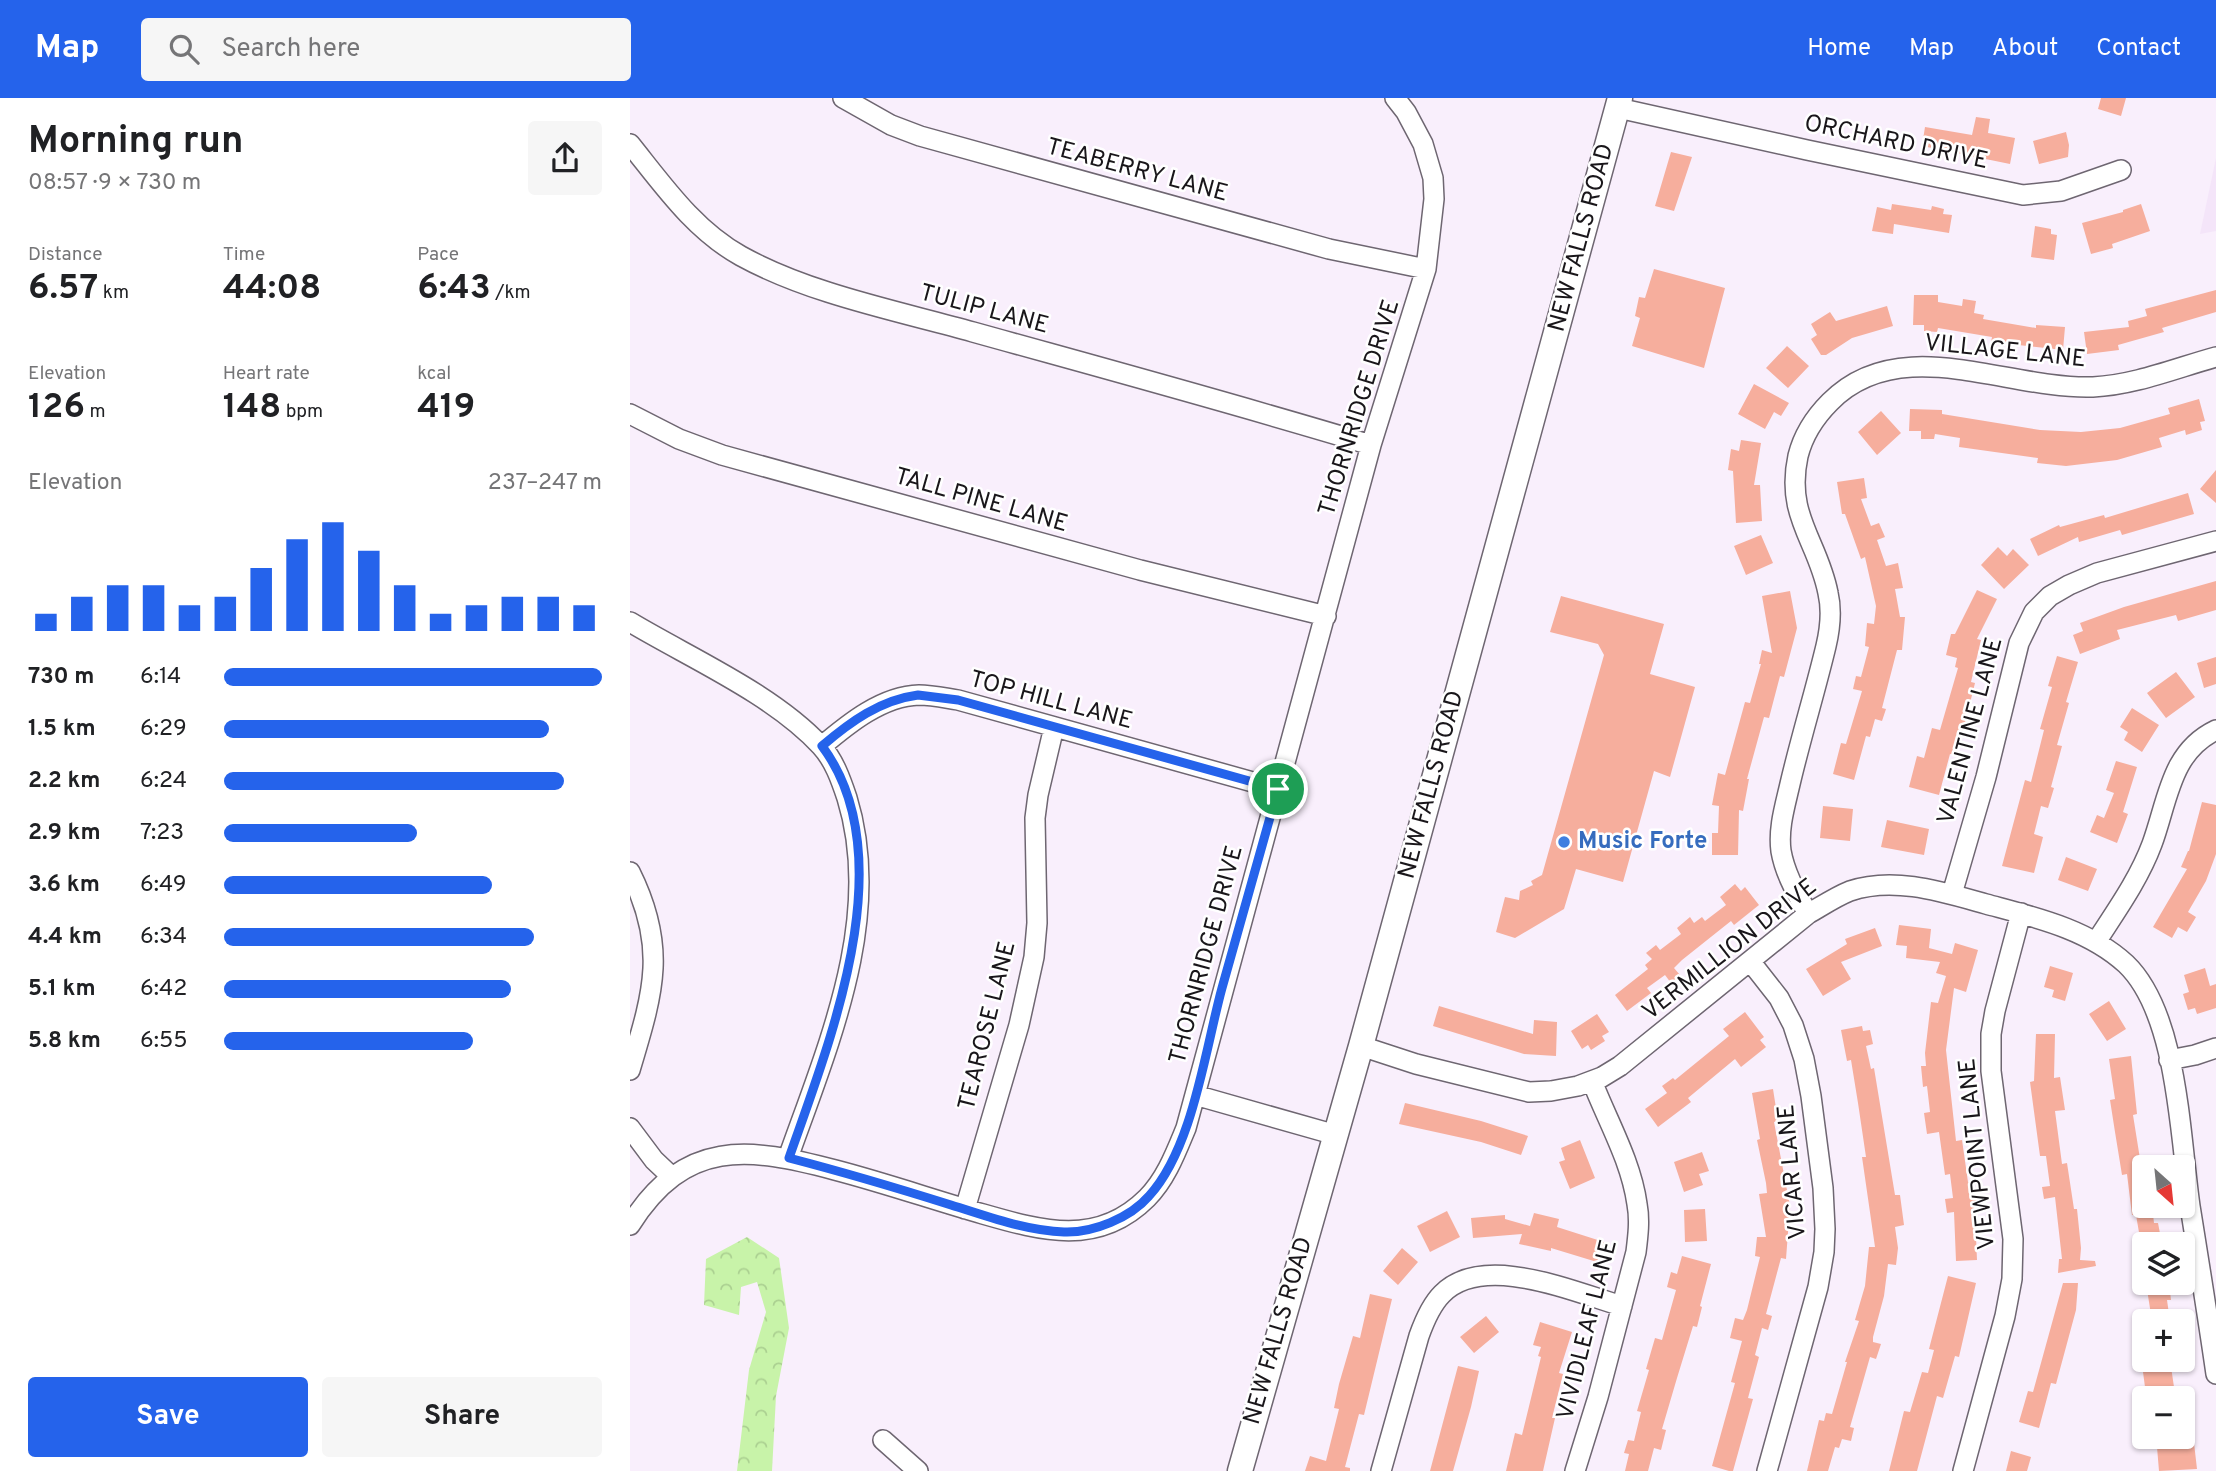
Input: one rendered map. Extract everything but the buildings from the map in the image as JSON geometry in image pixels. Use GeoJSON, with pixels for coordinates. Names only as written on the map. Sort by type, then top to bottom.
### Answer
{"type":"FeatureCollection","features":[{"type":"Feature","properties":{"kind":"main road","name":"NEW FALLS ROAD"},"geometry":{"type":"LineString","coordinates":[[1240,1471],[1361,1046],[1619,103]]}},
{"type":"Feature","properties":{"kind":"street","name":"TEABERRY LANE"},"geometry":{"type":"LineString","coordinates":[[843,98],[891,125],[920,136],[1329,249],[1426,269]]}},
{"type":"Feature","properties":{"kind":"street","name":"THORNRIDGE DRIVE"},"geometry":{"type":"LineString","coordinates":[[630,1225],[652,1194],[672,1177],[699,1162],[741,1154],[771,1154],[789,1158],[856,1175],[1022,1225],[1065,1233],[1090,1229],[1119,1218],[1149,1197],[1161,1180],[1182,1138],[1195,1095],[1371,445],[1426,269],[1433,211],[1433,178],[1423,144],[1406,112],[1395,98]]}},
{"type":"Feature","properties":{"kind":"street","name":"ORCHARD DRIVE"},"geometry":{"type":"LineString","coordinates":[[1619,103],[1819,153],[2023,195],[2061,191],[2122,170]]}},
{"type":"Feature","properties":{"kind":"street","name":"TULIP LANE"},"geometry":{"type":"LineString","coordinates":[[630,144],[693,219],[718,242],[742,257],[776,272],[865,302],[1262,412],[1371,445]]}},
{"type":"Feature","properties":{"kind":"street","name":"VILLAGE LANE"},"geometry":{"type":"LineString","coordinates":[[1808,914],[1786,871],[1780,836],[1790,783],[1828,638],[1828,593],[1799,516],[1795,497],[1798,455],[1822,409],[1855,382],[1870,374],[1897,368],[1940,367],[2034,383],[2094,387],[2135,380],[2216,357]]}},
{"type":"Feature","properties":{"kind":"street","name":"TALL PINE LANE"},"geometry":{"type":"LineString","coordinates":[[630,414],[679,439],[722,455],[1140,570],[1326,616]]}},
{"type":"Feature","properties":{"kind":"street","name":"VALENTINE LANE"},"geometry":{"type":"LineString","coordinates":[[1952,894],[1986,776],[2019,643],[2034,612],[2050,596],[2097,573],[2216,541]]}},
{"type":"Feature","properties":{"kind":"street"},"geometry":{"type":"LineString","coordinates":[[630,622],[773,706],[801,726],[829,756],[843,785],[853,818],[858,850],[858,889],[846,984],[789,1158]]}},
{"type":"Feature","properties":{"kind":"street","name":"TOP HILL LANE"},"geometry":{"type":"LineString","coordinates":[[822,746],[856,719],[877,707],[902,697],[918,695],[958,700],[1278,789]]}},
{"type":"Feature","properties":{"kind":"street","name":"TEAROSE LANE"},"geometry":{"type":"LineString","coordinates":[[965,1209],[1019,1025],[1034,957],[1037,923],[1035,818],[1054,727]]}},
{"type":"Feature","properties":{"kind":"street"},"geometry":{"type":"LineString","coordinates":[[2096,942],[2138,873],[2152,844],[2182,758],[2201,738],[2216,730]]}},
{"type":"Feature","properties":{"kind":"street"},"geometry":{"type":"LineString","coordinates":[[630,872],[646,910],[655,959],[649,1007],[630,1070]]}},
{"type":"Feature","properties":{"kind":"street","name":"VERMILLION DRIVE"},"geometry":{"type":"LineString","coordinates":[[1361,1046],[1416,1064],[1530,1092],[1551,1091],[1592,1081],[1620,1066],[1808,914],[1845,893],[1879,886],[1905,886],[1952,894],[2069,929],[2096,942],[2127,965],[2151,998],[2169,1060],[2209,1282],[2216,1374]]}},
{"type":"Feature","properties":{"kind":"street","name":"VIEWPOINT LANE"},"geometry":{"type":"LineString","coordinates":[[1963,1471],[2005,1316],[2012,1279],[2013,1239],[1991,1071],[1991,1034],[1994,1010],[2021,914]]}},
{"type":"Feature","properties":{"kind":"street","name":"VICAR LANE"},"geometry":{"type":"LineString","coordinates":[[1750,961],[1779,998],[1793,1025],[1804,1059],[1823,1188],[1825,1229],[1818,1287],[1767,1471]]}},
{"type":"Feature","properties":{"kind":"street"},"geometry":{"type":"LineString","coordinates":[[2169,1060],[2216,1048]]}},
{"type":"Feature","properties":{"kind":"street","name":"VIVIDLEAF LANE"},"geometry":{"type":"LineString","coordinates":[[1575,1471],[1622,1306],[1636,1252],[1639,1228],[1638,1205],[1632,1177],[1592,1081]]}},
{"type":"Feature","properties":{"kind":"street"},"geometry":{"type":"LineString","coordinates":[[1195,1095],[1336,1135]]}},
{"type":"Feature","properties":{"kind":"street"},"geometry":{"type":"LineString","coordinates":[[630,1128],[654,1160],[672,1177]]}},
{"type":"Feature","properties":{"kind":"street"},"geometry":{"type":"LineString","coordinates":[[1381,1471],[1419,1336],[1425,1320],[1443,1292],[1471,1278],[1507,1275],[1622,1306]]}},
{"type":"Feature","properties":{"kind":"street"},"geometry":{"type":"LineString","coordinates":[[883,1440],[918,1471]]}},
{"type":"Feature","properties":{"kind":"shaded area"},"geometry":{"type":"Polygon","coordinates":[[[2216,158],[2216,231],[2200,234],[2216,158]]]}},
{"type":"Feature","properties":{"kind":"green space"},"geometry":{"type":"Polygon","coordinates":[[[747,1237],[779,1258],[789,1328],[776,1396],[772,1471],[737,1471],[749,1370],[766,1312],[757,1282],[741,1287],[739,1315],[704,1305],[706,1259],[747,1237]]]}},
{"type":"Feature","properties":{"kind":"place","name":"Music Forte"},"geometry":{"type":"Point","coordinates":[1564,842]}},
{"type":"Feature","properties":{"kind":"route"},"geometry":{"type":"LineString","coordinates":[[930,696],[958,700],[1278,789],[1186,1128],[1161,1180],[1149,1197],[1137,1207],[1100,1226],[1065,1233],[1048,1231],[789,1158],[827,1048],[846,984],[853,945],[858,850],[853,818],[843,785],[822,746],[838,732],[877,707],[902,697],[930,696]]}}]}
